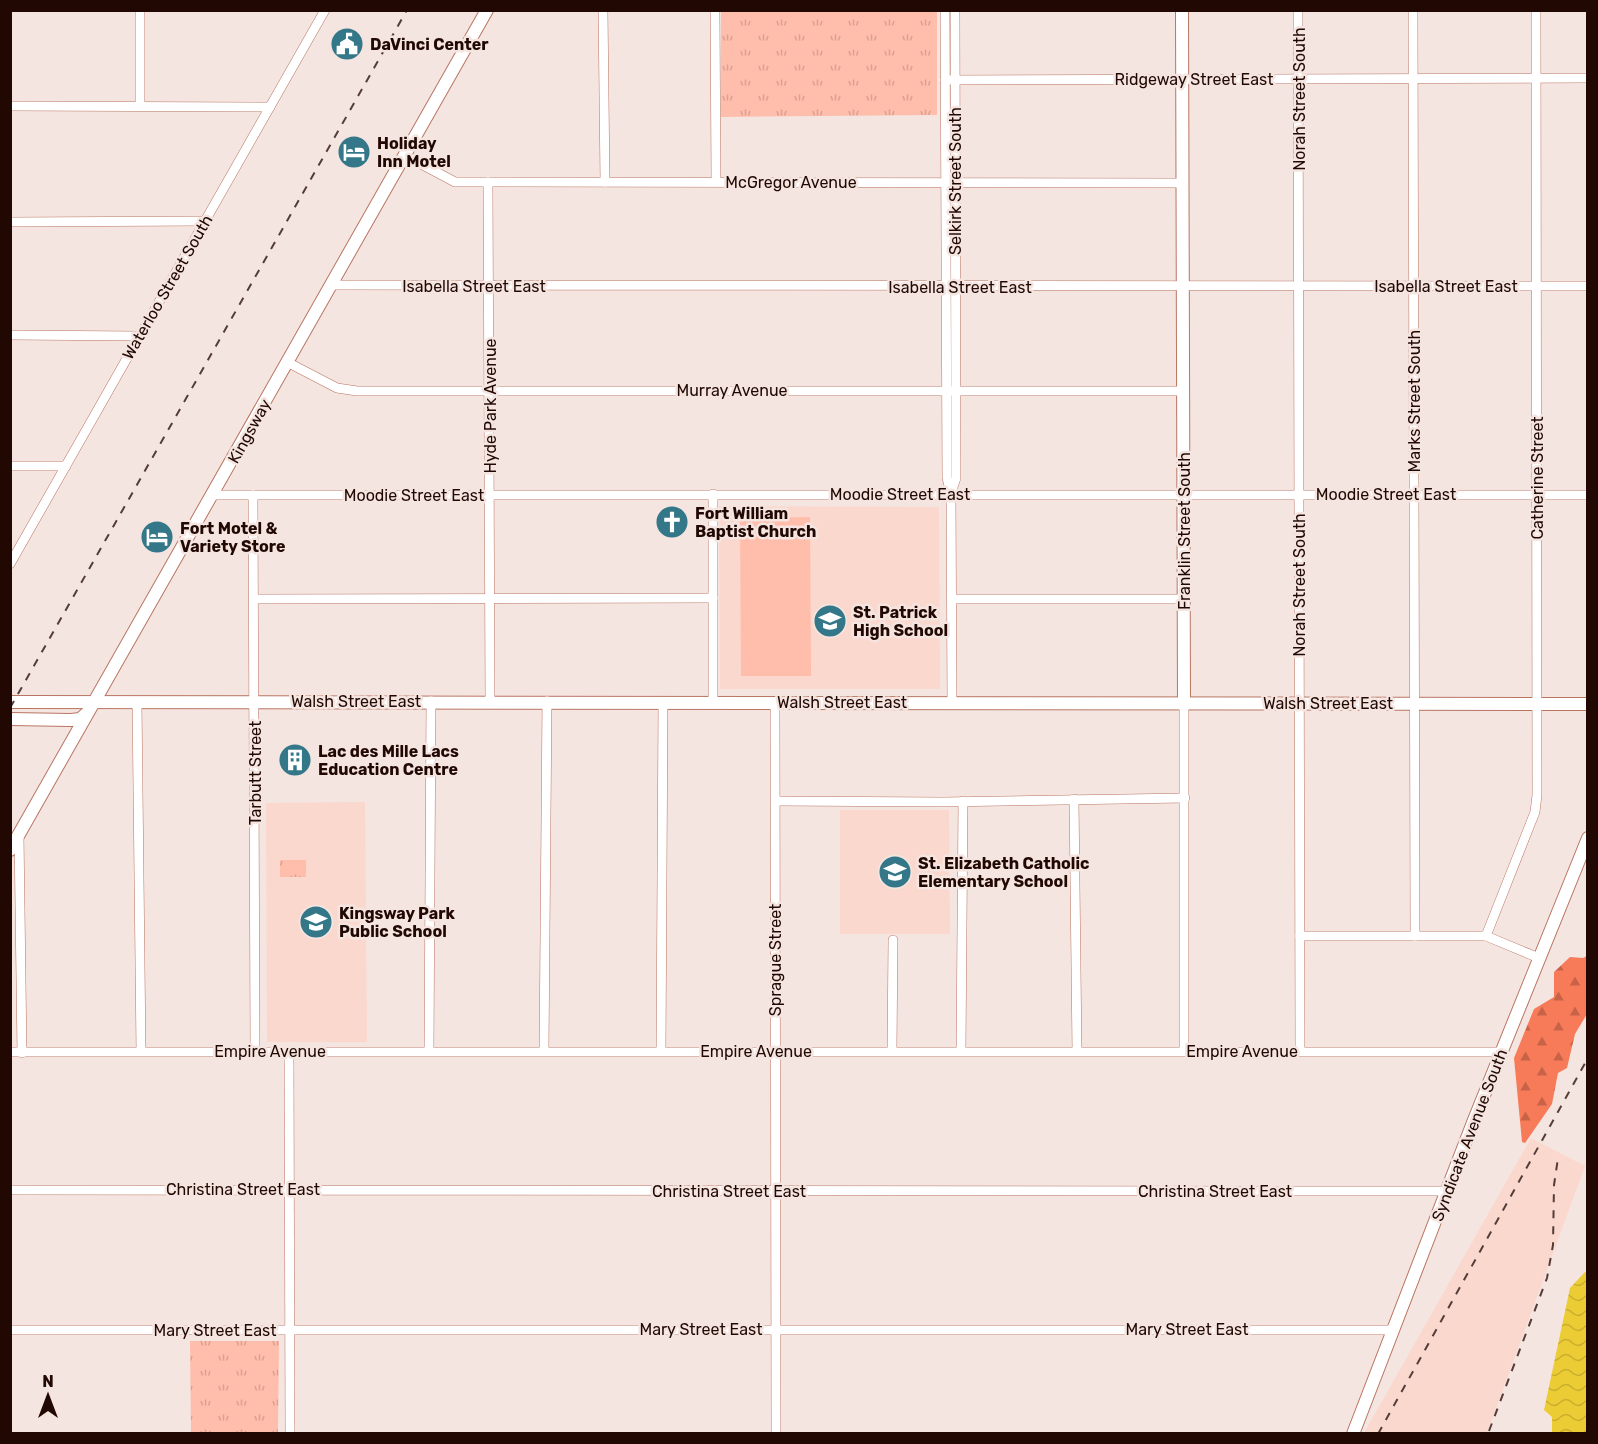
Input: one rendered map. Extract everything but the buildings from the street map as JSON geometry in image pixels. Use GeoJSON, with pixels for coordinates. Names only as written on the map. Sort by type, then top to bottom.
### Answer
{"type":"FeatureCollection","features":[{"type":"Feature","properties":{"kind":"street"},"geometry":{"type":"LineString","coordinates":[[140,10],[140,106]]}},
{"type":"Feature","properties":{"kind":"street","name":"Waterloo Street South"},"geometry":{"type":"LineString","coordinates":[[10,564],[325,10]]}},
{"type":"Feature","properties":{"kind":"street","name":"Kingsway"},"geometry":{"type":"LineString","coordinates":[[10,850],[97,702],[487,10]]}},
{"type":"Feature","properties":{"kind":"street"},"geometry":{"type":"LineString","coordinates":[[603,10],[605,182]]}},
{"type":"Feature","properties":{"kind":"street"},"geometry":{"type":"LineString","coordinates":[[715,10],[716,182]]}},
{"type":"Feature","properties":{"kind":"street","name":"Selkirk Street South"},"geometry":{"type":"LineString","coordinates":[[945,10],[950,80]]}},
{"type":"Feature","properties":{"kind":"street","name":"Selkirk Street South"},"geometry":{"type":"LineString","coordinates":[[952,703],[951,494],[947,478],[951,391],[950,80],[955,10]]}},
{"type":"Feature","properties":{"kind":"street","name":"Franklin Street South"},"geometry":{"type":"LineString","coordinates":[[1182,10],[1184,1051]]}},
{"type":"Feature","properties":{"kind":"street","name":"Norah Street South"},"geometry":{"type":"LineString","coordinates":[[1298,10],[1300,1051]]}},
{"type":"Feature","properties":{"kind":"street","name":"Marks Street South"},"geometry":{"type":"LineString","coordinates":[[1413,10],[1414,936]]}},
{"type":"Feature","properties":{"kind":"street","name":"Catherine Street"},"geometry":{"type":"LineString","coordinates":[[1486,936],[1535,812],[1537,704],[1536,10]]}},
{"type":"Feature","properties":{"kind":"street","name":"Ridgeway Street East"},"geometry":{"type":"LineString","coordinates":[[950,80],[1587,78]]}},
{"type":"Feature","properties":{"kind":"street"},"geometry":{"type":"LineString","coordinates":[[10,106],[270,107]]}},
{"type":"Feature","properties":{"kind":"street","name":"McGregor Avenue"},"geometry":{"type":"LineString","coordinates":[[405,155],[455,182],[1183,183]]}},
{"type":"Feature","properties":{"kind":"street","name":"Hyde Park Avenue"},"geometry":{"type":"LineString","coordinates":[[488,182],[490,701]]}},
{"type":"Feature","properties":{"kind":"street"},"geometry":{"type":"LineString","coordinates":[[10,222],[205,222]]}},
{"type":"Feature","properties":{"kind":"street","name":"Isabella Street East"},"geometry":{"type":"LineString","coordinates":[[332,285],[1587,286]]}},
{"type":"Feature","properties":{"kind":"street"},"geometry":{"type":"LineString","coordinates":[[10,335],[138,336]]}},
{"type":"Feature","properties":{"kind":"street","name":"Murray Avenue"},"geometry":{"type":"LineString","coordinates":[[287,362],[347,390],[1184,391]]}},
{"type":"Feature","properties":{"kind":"street"},"geometry":{"type":"LineString","coordinates":[[10,466],[66,466]]}},
{"type":"Feature","properties":{"kind":"street"},"geometry":{"type":"LineString","coordinates":[[713,494],[713,702]]}},
{"type":"Feature","properties":{"kind":"street","name":"Moodie Street East"},"geometry":{"type":"LineString","coordinates":[[213,495],[1587,495]]}},
{"type":"Feature","properties":{"kind":"street","name":"Tarbutt Street"},"geometry":{"type":"LineString","coordinates":[[253,495],[255,1051]]}},
{"type":"Feature","properties":{"kind":"street"},"geometry":{"type":"LineString","coordinates":[[255,599],[713,598]]}},
{"type":"Feature","properties":{"kind":"street"},"geometry":{"type":"LineString","coordinates":[[952,599],[1183,599]]}},
{"type":"Feature","properties":{"kind":"street"},"geometry":{"type":"LineString","coordinates":[[429,1051],[431,701]]}},
{"type":"Feature","properties":{"kind":"street"},"geometry":{"type":"LineString","coordinates":[[544,1051],[548,701]]}},
{"type":"Feature","properties":{"kind":"street","name":"Walsh Street East"},"geometry":{"type":"LineString","coordinates":[[10,702],[1587,704]]}},
{"type":"Feature","properties":{"kind":"street"},"geometry":{"type":"LineString","coordinates":[[10,719],[80,719],[97,702]]}},
{"type":"Feature","properties":{"kind":"street"},"geometry":{"type":"LineString","coordinates":[[137,702],[141,1051]]}},
{"type":"Feature","properties":{"kind":"street"},"geometry":{"type":"LineString","coordinates":[[661,1051],[663,702]]}},
{"type":"Feature","properties":{"kind":"street","name":"Sprague Street"},"geometry":{"type":"LineString","coordinates":[[775,702],[776,1434]]}},
{"type":"Feature","properties":{"kind":"street"},"geometry":{"type":"LineString","coordinates":[[776,801],[1185,798]]}},
{"type":"Feature","properties":{"kind":"street"},"geometry":{"type":"LineString","coordinates":[[1074,799],[1077,1051]]}},
{"type":"Feature","properties":{"kind":"street"},"geometry":{"type":"LineString","coordinates":[[961,1050],[963,801]]}},
{"type":"Feature","properties":{"kind":"street"},"geometry":{"type":"LineString","coordinates":[[19,835],[22,1053]]}},
{"type":"Feature","properties":{"kind":"street","name":"Syndicate Avenue South"},"geometry":{"type":"LineString","coordinates":[[1353,1434],[1587,838]]}},
{"type":"Feature","properties":{"kind":"street"},"geometry":{"type":"LineString","coordinates":[[1300,936],[1486,936],[1539,958]]}},
{"type":"Feature","properties":{"kind":"street"},"geometry":{"type":"LineString","coordinates":[[892,1051],[893,940]]}},
{"type":"Feature","properties":{"kind":"street","name":"Empire Avenue"},"geometry":{"type":"LineString","coordinates":[[10,1052],[961,1050],[1502,1052]]}},
{"type":"Feature","properties":{"kind":"street"},"geometry":{"type":"LineString","coordinates":[[289,1051],[290,1434]]}},
{"type":"Feature","properties":{"kind":"street","name":"Christina Street East"},"geometry":{"type":"LineString","coordinates":[[10,1190],[1447,1191]]}},
{"type":"Feature","properties":{"kind":"street","name":"Mary Street East"},"geometry":{"type":"LineString","coordinates":[[10,1330],[1392,1330]]}},
{"type":"Feature","properties":{"kind":"shaded area","name":"St. Patrick High School"},"geometry":{"type":"Polygon","coordinates":[[[719,506],[939,507],[940,689],[720,689],[719,506]]]}},
{"type":"Feature","properties":{"kind":"shaded area","name":"Kingsway Park Public School"},"geometry":{"type":"Polygon","coordinates":[[[365,802],[367,1042],[267,1042],[266,803],[365,802]]]}},
{"type":"Feature","properties":{"kind":"shaded area","name":"St. Elizabeth Catholic Elementary School"},"geometry":{"type":"Polygon","coordinates":[[[840,810],[949,810],[950,934],[840,934],[840,810]]]}},
{"type":"Feature","properties":{"kind":"shaded area"},"geometry":{"type":"Polygon","coordinates":[[[1531,1138],[1585,1166],[1487,1433],[1364,1433],[1531,1138]]]}},
{"type":"Feature","properties":{"kind":"green space"},"geometry":{"type":"Polygon","coordinates":[[[721,11],[937,11],[937,115],[721,117],[721,11]]]}},
{"type":"Feature","properties":{"kind":"green space"},"geometry":{"type":"Polygon","coordinates":[[[810,517],[811,676],[741,676],[740,518],[810,517]]]}},
{"type":"Feature","properties":{"kind":"green space"},"geometry":{"type":"Polygon","coordinates":[[[280,860],[306,860],[306,877],[280,877],[280,860]]]}},
{"type":"Feature","properties":{"kind":"green space"},"geometry":{"type":"Polygon","coordinates":[[[1587,956],[1587,1014],[1575,1034],[1567,1068],[1558,1073],[1552,1104],[1525,1143],[1522,1142],[1514,1058],[1534,1009],[1554,997],[1554,972],[1570,957],[1587,956]]]}},
{"type":"Feature","properties":{"kind":"green space"},"geometry":{"type":"Polygon","coordinates":[[[190,1341],[279,1341],[278,1433],[191,1433],[190,1341]]]}},
{"type":"Feature","properties":{"kind":"water"},"geometry":{"type":"Polygon","coordinates":[[[1585,1272],[1588,1273],[1587,1433],[1552,1433],[1552,1417],[1544,1410],[1570,1288],[1585,1272]]]}},
{"type":"Feature","properties":{"kind":"railway"},"geometry":{"type":"LineString","coordinates":[[10,708],[407,10]]}},
{"type":"Feature","properties":{"kind":"railway"},"geometry":{"type":"LineString","coordinates":[[1378,1434],[1588,1058]]}},
{"type":"Feature","properties":{"kind":"railway"},"geometry":{"type":"LineString","coordinates":[[1489,1431],[1547,1278],[1553,1245],[1554,1185],[1558,1158]]}},
{"type":"Feature","properties":{"kind":"place","name":"DaVinci Center"},"geometry":{"type":"Point","coordinates":[347,44]}},
{"type":"Feature","properties":{"kind":"place","name":"Holiday Inn Motel"},"geometry":{"type":"Point","coordinates":[354,152]}},
{"type":"Feature","properties":{"kind":"place","name":"Fort William Baptist Church"},"geometry":{"type":"Point","coordinates":[672,522]}},
{"type":"Feature","properties":{"kind":"place","name":"Fort Motel & Variety Store"},"geometry":{"type":"Point","coordinates":[157,537]}},
{"type":"Feature","properties":{"kind":"place","name":"St. Patrick High School"},"geometry":{"type":"Point","coordinates":[830,621]}},
{"type":"Feature","properties":{"kind":"place","name":"Lac des Mille Lacs Education Centre"},"geometry":{"type":"Point","coordinates":[295,760]}},
{"type":"Feature","properties":{"kind":"place","name":"St. Elizabeth Catholic Elementary School"},"geometry":{"type":"Point","coordinates":[895,872]}},
{"type":"Feature","properties":{"kind":"place","name":"Kingsway Park Public School"},"geometry":{"type":"Point","coordinates":[316,922]}}]}
